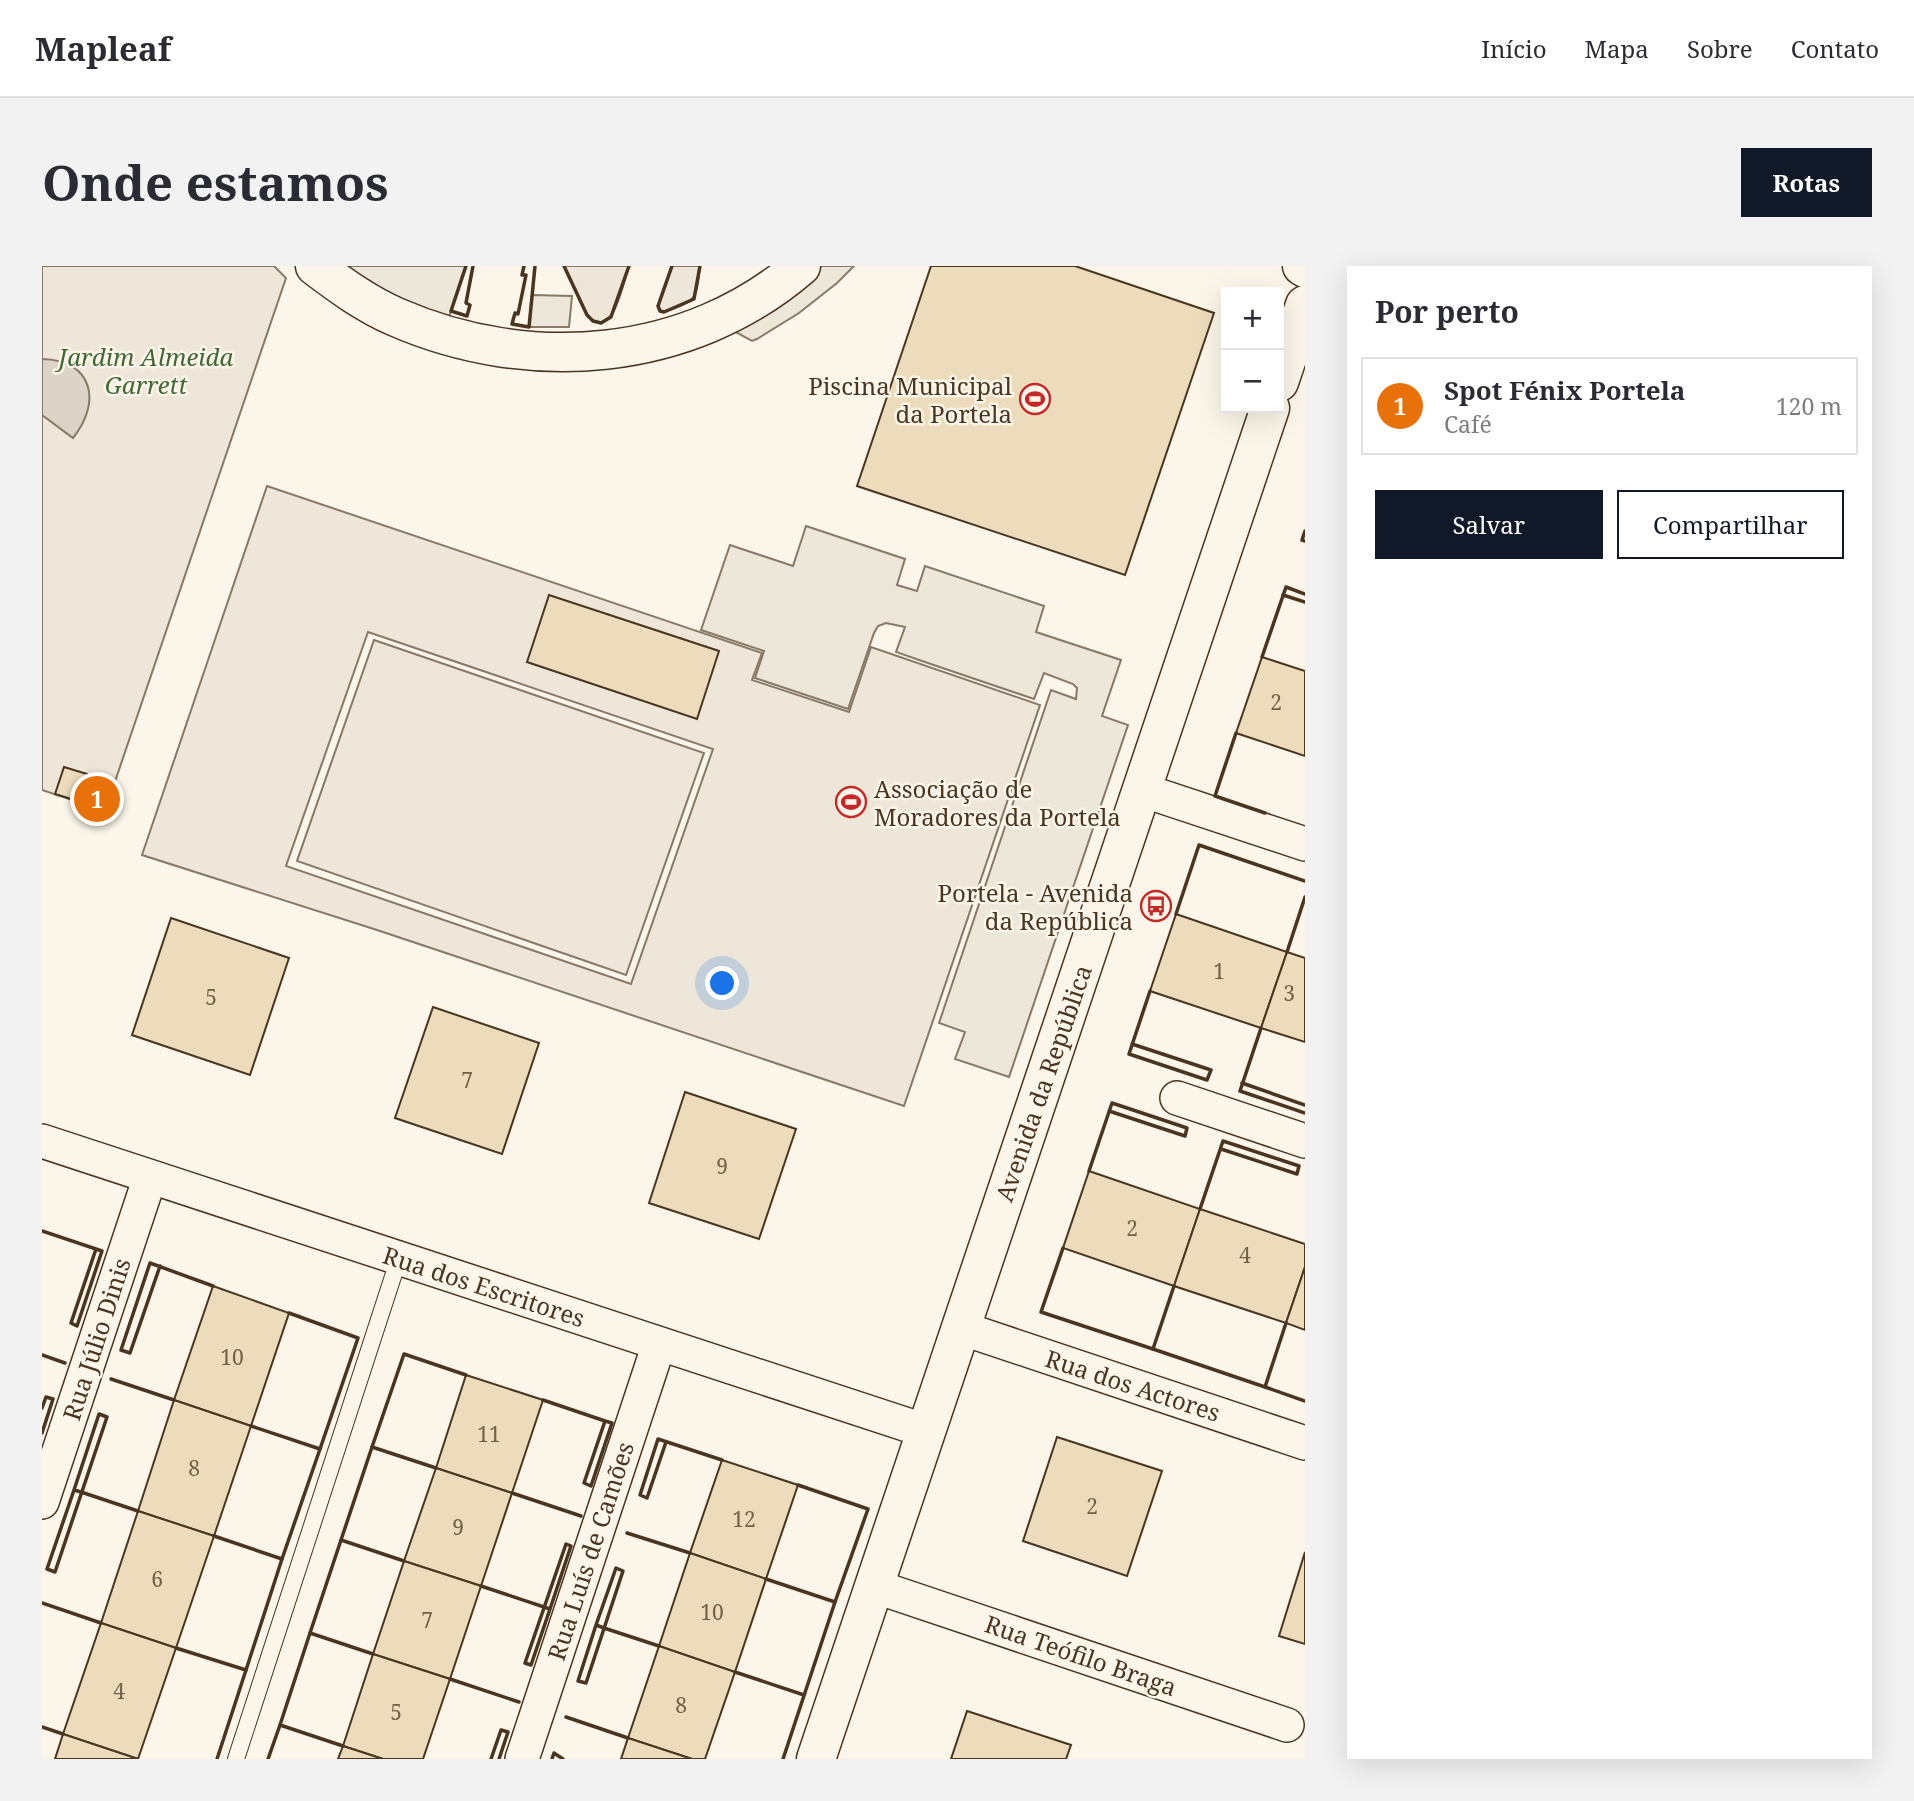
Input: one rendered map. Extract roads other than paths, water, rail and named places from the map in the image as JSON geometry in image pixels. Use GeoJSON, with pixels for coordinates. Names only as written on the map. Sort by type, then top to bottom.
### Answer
{"type":"FeatureCollection","features":[{"type":"Feature","properties":{"kind":"street"},"geometry":{"type":"LineString","coordinates":[[315,266],[353,293],[393,316],[437,333],[480,345],[527,352],[573,353],[646,343],[709,322],[751,302],[801,266]]}},
{"type":"Feature","properties":{"kind":"street"},"geometry":{"type":"LineString","coordinates":[[1284,367],[1305,305]]}},
{"type":"Feature","properties":{"kind":"street","name":"Avenida da República"},"geometry":{"type":"LineString","coordinates":[[816,1759],[1268,413]]}},
{"type":"Feature","properties":{"kind":"street"},"geometry":{"type":"LineString","coordinates":[[1142,790],[1305,844]]}},
{"type":"Feature","properties":{"kind":"street"},"geometry":{"type":"LineString","coordinates":[[1177,1098],[1305,1141]]}},
{"type":"Feature","properties":{"kind":"street","name":"Rua dos Escritores"},"geometry":{"type":"LineString","coordinates":[[42,1141],[926,1432]]}},
{"type":"Feature","properties":{"kind":"street","name":"Rua Júlio Dinis"},"geometry":{"type":"LineString","coordinates":[[42,1502],[150,1177]]}},
{"type":"Feature","properties":{"kind":"street","name":"Rua dos Actores"},"geometry":{"type":"LineString","coordinates":[[961,1328],[1305,1443]]}},
{"type":"Feature","properties":{"kind":"street","name":"Rua Luís de Camões"},"geometry":{"type":"LineString","coordinates":[[523,1759],[659,1344]]}},
{"type":"Feature","properties":{"kind":"street","name":"Rua Teófilo Braga"},"geometry":{"type":"LineString","coordinates":[[874,1586],[1287,1725]]}},
{"type":"Feature","properties":{"kind":"lane"},"geometry":{"type":"LineString","coordinates":[[236,1759],[399,1258]]}},
{"type":"Feature","properties":{"kind":"place","name":"Piscina Municipal da Portela"},"geometry":{"type":"Point","coordinates":[1035,399]}},
{"type":"Feature","properties":{"kind":"place","name":"Spot Fénix Portela"},"geometry":{"type":"Point","coordinates":[97,799]}},
{"type":"Feature","properties":{"kind":"place","name":"Associação de Moradores da Portela"},"geometry":{"type":"Point","coordinates":[851,802]}},
{"type":"Feature","properties":{"kind":"place","name":"Portela - Avenida da República"},"geometry":{"type":"Point","coordinates":[1156,906]}},
{"type":"Feature","properties":{"kind":"park label","name":"Jardim Almeida Garrett"},"geometry":{"type":"Point","coordinates":[146,370]}}]}
